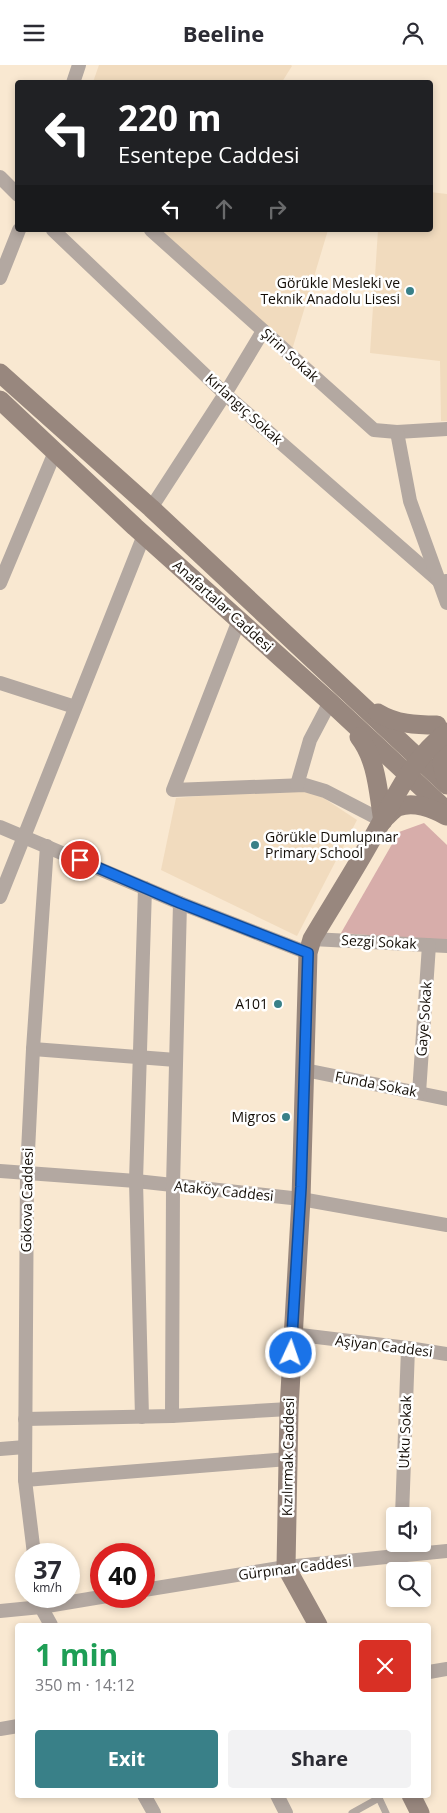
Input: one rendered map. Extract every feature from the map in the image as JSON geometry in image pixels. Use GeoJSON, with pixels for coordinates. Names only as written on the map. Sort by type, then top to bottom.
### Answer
{"type":"FeatureCollection","features":[{"type":"Feature","properties":{"kind":"street"},"geometry":{"type":"LineString","coordinates":[[74,80],[80,65]]}},
{"type":"Feature","properties":{"kind":"street"},"geometry":{"type":"LineString","coordinates":[[0,177],[15,192]]}},
{"type":"Feature","properties":{"kind":"street"},"geometry":{"type":"LineString","coordinates":[[0,278],[18,232]]}},
{"type":"Feature","properties":{"kind":"street","name":"Kırlangıç Sokak"},"geometry":{"type":"LineString","coordinates":[[55,232],[226,394],[443,581]]}},
{"type":"Feature","properties":{"kind":"street","name":"Şirin Sokak"},"geometry":{"type":"LineString","coordinates":[[153,232],[374,430],[397,432],[447,429]]}},
{"type":"Feature","properties":{"kind":"street"},"geometry":{"type":"LineString","coordinates":[[0,259],[14,244]]}},
{"type":"Feature","properties":{"kind":"street"},"geometry":{"type":"LineString","coordinates":[[151,508],[226,394],[263,331]]}},
{"type":"Feature","properties":{"kind":"street","name":"Anafartalar Caddesi"},"geometry":{"type":"LineString","coordinates":[[0,373],[151,508],[447,785]]}},
{"type":"Feature","properties":{"kind":"street","name":"Anafartalar Caddesi"},"geometry":{"type":"LineString","coordinates":[[4,407],[330,702],[447,811]]}},
{"type":"Feature","properties":{"kind":"street"},"geometry":{"type":"LineString","coordinates":[[397,432],[410,501],[443,581],[447,603]]}},
{"type":"Feature","properties":{"kind":"street"},"geometry":{"type":"LineString","coordinates":[[0,583],[55,452]]}},
{"type":"Feature","properties":{"kind":"street"},"geometry":{"type":"LineString","coordinates":[[0,897],[144,535]]}},
{"type":"Feature","properties":{"kind":"street"},"geometry":{"type":"LineString","coordinates":[[239,620],[173,790],[297,785],[319,789],[383,821]]}},
{"type":"Feature","properties":{"kind":"street"},"geometry":{"type":"LineString","coordinates":[[0,683],[75,707]]}},
{"type":"Feature","properties":{"kind":"street"},"geometry":{"type":"LineString","coordinates":[[358,700],[387,719],[401,723],[444,729],[441,760],[447,781]]}},
{"type":"Feature","properties":{"kind":"street"},"geometry":{"type":"LineString","coordinates":[[297,785],[310,740],[330,702],[366,746],[373,762],[383,821]]}},
{"type":"Feature","properties":{"kind":"street","name":"Kızılırmak Caddesi"},"geometry":{"type":"LineString","coordinates":[[317,1623],[286,1567],[289,1409],[301,1199],[310,946],[408,775],[413,752],[432,744],[444,729]]}},
{"type":"Feature","properties":{"kind":"street"},"geometry":{"type":"LineString","coordinates":[[383,821],[396,807],[409,805],[426,807],[447,816]]}},
{"type":"Feature","properties":{"kind":"street","name":"Sezgi Sokak"},"geometry":{"type":"LineString","coordinates":[[0,827],[180,903],[310,946],[447,946]]}},
{"type":"Feature","properties":{"kind":"street","name":"Gökova Caddesi"},"geometry":{"type":"LineString","coordinates":[[33,1543],[25,1480],[27,1172],[33,1049],[47,846]]}},
{"type":"Feature","properties":{"kind":"street"},"geometry":{"type":"LineString","coordinates":[[142,1417],[136,1181],[145,888]]}},
{"type":"Feature","properties":{"kind":"street"},"geometry":{"type":"LineString","coordinates":[[172,1416],[174,1186],[180,903]]}},
{"type":"Feature","properties":{"kind":"street","name":"Gaye Sokak"},"geometry":{"type":"LineString","coordinates":[[419,1093],[429,945]]}},
{"type":"Feature","properties":{"kind":"street"},"geometry":{"type":"LineString","coordinates":[[33,1049],[176,1060]]}},
{"type":"Feature","properties":{"kind":"street","name":"Funda Sokak"},"geometry":{"type":"LineString","coordinates":[[305,1070],[447,1099]]}},
{"type":"Feature","properties":{"kind":"street","name":"Ataköy Caddesi"},"geometry":{"type":"LineString","coordinates":[[0,1171],[136,1181],[301,1199],[447,1225]]}},
{"type":"Feature","properties":{"kind":"street","name":"Aşiyan Caddesi"},"geometry":{"type":"LineString","coordinates":[[292,1334],[447,1354]]}},
{"type":"Feature","properties":{"kind":"street","name":"Utku Sokak"},"geometry":{"type":"LineString","coordinates":[[402,1507],[408,1348]]}},
{"type":"Feature","properties":{"kind":"street"},"geometry":{"type":"LineString","coordinates":[[25,1419],[172,1416],[289,1409]]}},
{"type":"Feature","properties":{"kind":"street"},"geometry":{"type":"LineString","coordinates":[[0,1449],[25,1447]]}},
{"type":"Feature","properties":{"kind":"street"},"geometry":{"type":"LineString","coordinates":[[25,1480],[288,1459]]}},
{"type":"Feature","properties":{"kind":"street","name":"Gürpınar Caddesi"},"geometry":{"type":"LineString","coordinates":[[431,1551],[447,1551]]}},
{"type":"Feature","properties":{"kind":"street","name":"Gürpınar Caddesi"},"geometry":{"type":"LineString","coordinates":[[155,1588],[387,1552]]}},
{"type":"Feature","properties":{"kind":"street"},"geometry":{"type":"LineString","coordinates":[[0,1611],[15,1608]]}},
{"type":"Feature","properties":{"kind":"street"},"geometry":{"type":"LineString","coordinates":[[43,1608],[50,1623]]}},
{"type":"Feature","properties":{"kind":"street"},"geometry":{"type":"LineString","coordinates":[[431,1672],[447,1669]]}},
{"type":"Feature","properties":{"kind":"street"},"geometry":{"type":"LineString","coordinates":[[0,1729],[15,1726]]}},
{"type":"Feature","properties":{"kind":"street"},"geometry":{"type":"LineString","coordinates":[[146,1798],[154,1813]]}},
{"type":"Feature","properties":{"kind":"street"},"geometry":{"type":"LineString","coordinates":[[278,1798],[286,1813]]}},
{"type":"Feature","properties":{"kind":"street"},"geometry":{"type":"LineString","coordinates":[[412,1798],[420,1813]]}},
{"type":"Feature","properties":{"kind":"lane"},"geometry":{"type":"LineString","coordinates":[[352,1813],[379,1798],[386,1813]]}},
{"type":"Feature","properties":{"kind":"shaded area"},"geometry":{"type":"Polygon","coordinates":[[[99,65],[292,66],[283,80],[94,80],[99,65]]]}},
{"type":"Feature","properties":{"kind":"shaded area","name":"Görükle Mesleki ve Teknik Anadolu Lisesi"},"geometry":{"type":"Polygon","coordinates":[[[433,192],[447,194],[447,421],[441,421],[440,361],[370,353],[378,232],[433,232],[433,192]]]}},
{"type":"Feature","properties":{"kind":"shaded area"},"geometry":{"type":"Polygon","coordinates":[[[163,232],[327,232],[292,350],[163,232]]]}},
{"type":"Feature","properties":{"kind":"shaded area","name":"Görükle Dumlupınar Primary School"},"geometry":{"type":"Polygon","coordinates":[[[307,787],[357,820],[297,936],[161,870],[176,798],[307,787]]]}},
{"type":"Feature","properties":{"kind":"shaded area"},"geometry":{"type":"Polygon","coordinates":[[[424,823],[447,845],[447,941],[341,933],[399,832],[424,823]]]}},
{"type":"Feature","properties":{"kind":"place","name":"Görükle Mesleki ve Teknik Anadolu Lisesi"},"geometry":{"type":"Point","coordinates":[410,291]}},
{"type":"Feature","properties":{"kind":"place","name":"Görükle Dumlupınar Primary School"},"geometry":{"type":"Point","coordinates":[255,845]}},
{"type":"Feature","properties":{"kind":"place","name":"A101"},"geometry":{"type":"Point","coordinates":[278,1004]}},
{"type":"Feature","properties":{"kind":"place","name":"Migros"},"geometry":{"type":"Point","coordinates":[286,1117]}},
{"type":"Feature","properties":{"kind":"route"},"geometry":{"type":"LineString","coordinates":[[80,860],[180,903],[308,953],[301,1187],[291,1353]]}}]}
